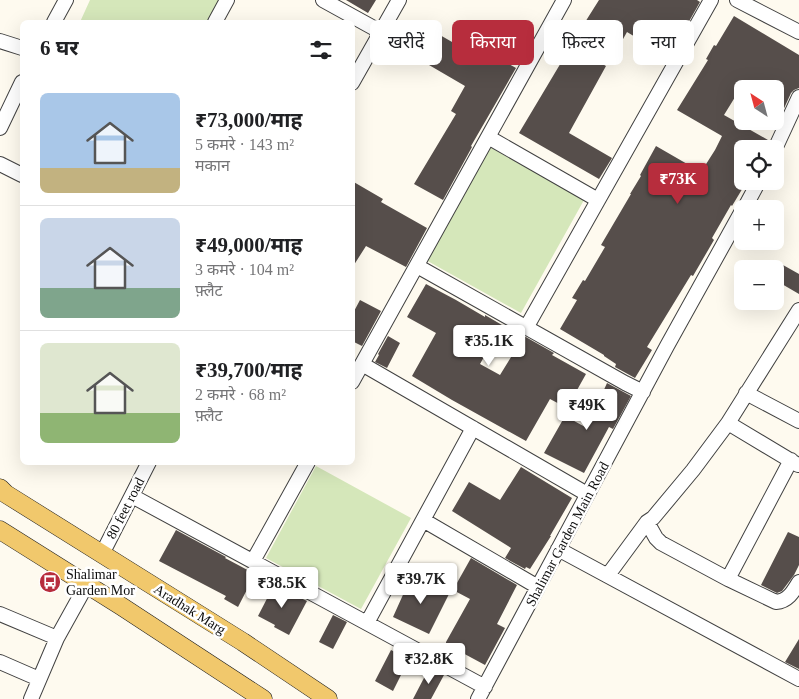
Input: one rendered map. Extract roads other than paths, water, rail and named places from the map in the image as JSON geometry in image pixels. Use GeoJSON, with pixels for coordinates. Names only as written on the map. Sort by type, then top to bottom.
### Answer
{"type":"FeatureCollection","features":[{"type":"Feature","properties":{"kind":"main road","name":"Aradhak Marg"},"geometry":{"type":"LineString","coordinates":[[0,488],[6,494],[243,642],[328,699]]}},
{"type":"Feature","properties":{"kind":"main road"},"geometry":{"type":"LineString","coordinates":[[0,530],[87,584],[263,699]]}},
{"type":"Feature","properties":{"kind":"street"},"geometry":{"type":"LineString","coordinates":[[55,20],[66,0]]}},
{"type":"Feature","properties":{"kind":"street"},"geometry":{"type":"LineString","coordinates":[[216,20],[227,0]]}},
{"type":"Feature","properties":{"kind":"street"},"geometry":{"type":"LineString","coordinates":[[323,0],[370,26]]}},
{"type":"Feature","properties":{"kind":"street"},"geometry":{"type":"LineString","coordinates":[[388,20],[399,0]]}},
{"type":"Feature","properties":{"kind":"street"},"geometry":{"type":"LineString","coordinates":[[564,0],[417,266],[356,371],[473,428],[588,494]]}},
{"type":"Feature","properties":{"kind":"street"},"geometry":{"type":"LineString","coordinates":[[526,328],[711,0]]}},
{"type":"Feature","properties":{"kind":"street"},"geometry":{"type":"LineString","coordinates":[[737,0],[799,32]]}},
{"type":"Feature","properties":{"kind":"street"},"geometry":{"type":"LineString","coordinates":[[0,41],[20,47]]}},
{"type":"Feature","properties":{"kind":"street"},"geometry":{"type":"LineString","coordinates":[[355,78],[370,51]]}},
{"type":"Feature","properties":{"kind":"street"},"geometry":{"type":"LineString","coordinates":[[0,128],[20,86]]}},
{"type":"Feature","properties":{"kind":"street"},"geometry":{"type":"LineString","coordinates":[[779,140],[799,97]]}},
{"type":"Feature","properties":{"kind":"street"},"geometry":{"type":"LineString","coordinates":[[488,137],[598,200]]}},
{"type":"Feature","properties":{"kind":"street"},"geometry":{"type":"LineString","coordinates":[[0,164],[20,174]]}},
{"type":"Feature","properties":{"kind":"street","name":"Shalimar Garden Main Road"},"geometry":{"type":"LineString","coordinates":[[478,699],[734,226]]}},
{"type":"Feature","properties":{"kind":"street"},"geometry":{"type":"LineString","coordinates":[[417,266],[643,392]]}},
{"type":"Feature","properties":{"kind":"street"},"geometry":{"type":"LineString","coordinates":[[608,576],[647,522],[653,518],[693,470],[728,423],[799,310]]}},
{"type":"Feature","properties":{"kind":"street"},"geometry":{"type":"LineString","coordinates":[[746,393],[799,421]]}},
{"type":"Feature","properties":{"kind":"street"},"geometry":{"type":"LineString","coordinates":[[728,423],[795,463],[728,579]]}},
{"type":"Feature","properties":{"kind":"street"},"geometry":{"type":"LineString","coordinates":[[367,622],[473,428]]}},
{"type":"Feature","properties":{"kind":"street","name":"80 feet road"},"geometry":{"type":"LineString","coordinates":[[102,554],[147,465]]}},
{"type":"Feature","properties":{"kind":"street"},"geometry":{"type":"LineString","coordinates":[[253,561],[306,465]]}},
{"type":"Feature","properties":{"kind":"street"},"geometry":{"type":"LineString","coordinates":[[132,496],[486,686]]}},
{"type":"Feature","properties":{"kind":"street"},"geometry":{"type":"LineString","coordinates":[[423,520],[538,587]]}},
{"type":"Feature","properties":{"kind":"street"},"geometry":{"type":"LineString","coordinates":[[647,522],[661,543],[776,602],[782,602],[793,594],[799,582]]}},
{"type":"Feature","properties":{"kind":"street"},"geometry":{"type":"LineString","coordinates":[[558,549],[799,679]]}},
{"type":"Feature","properties":{"kind":"street"},"geometry":{"type":"LineString","coordinates":[[31,699],[57,638],[87,584]]}},
{"type":"Feature","properties":{"kind":"street"},"geometry":{"type":"LineString","coordinates":[[0,614],[57,638]]}},
{"type":"Feature","properties":{"kind":"street"},"geometry":{"type":"LineString","coordinates":[[0,662],[40,679]]}},
{"type":"Feature","properties":{"kind":"place","name":"Shalimar Garden Mor"},"geometry":{"type":"Point","coordinates":[50,582]}}]}
